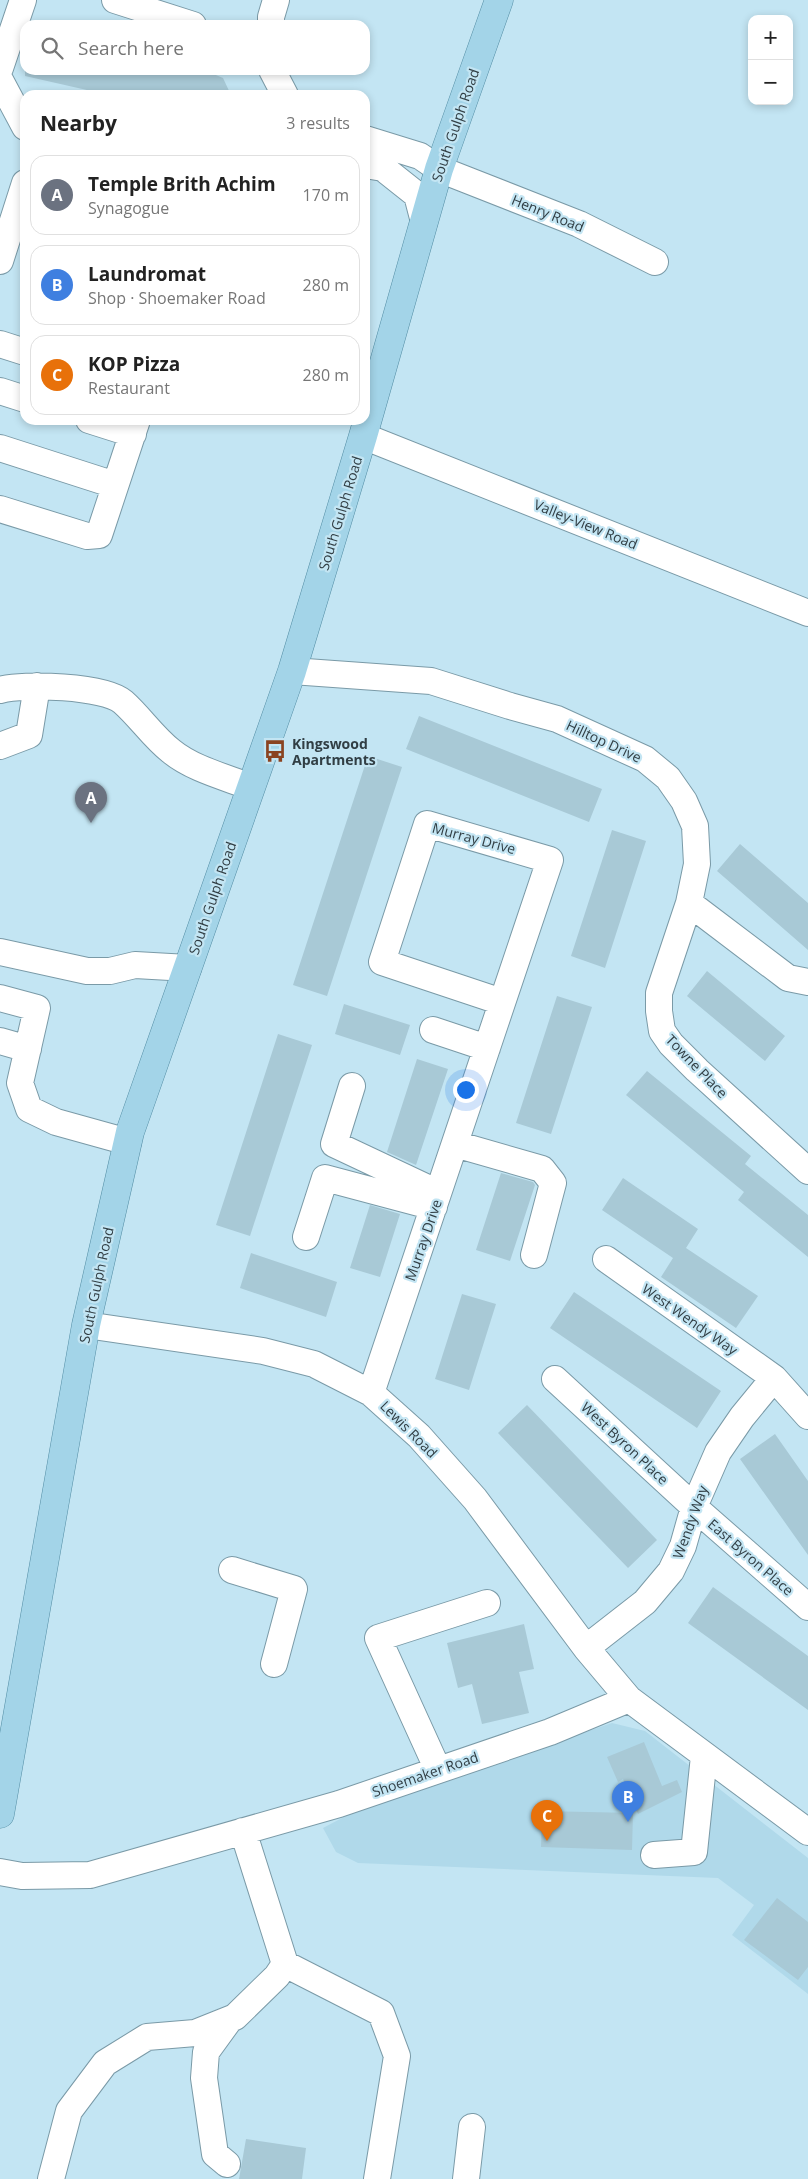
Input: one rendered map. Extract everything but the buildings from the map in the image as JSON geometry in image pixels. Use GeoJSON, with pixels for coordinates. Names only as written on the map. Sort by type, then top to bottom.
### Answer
{"type":"FeatureCollection","features":[{"type":"Feature","properties":{"kind":"main road","name":"South Gulph Road"},"geometry":{"type":"LineString","coordinates":[[370,411],[439,169],[499,0]]}},
{"type":"Feature","properties":{"kind":"main road","name":"South Gulph Road"},"geometry":{"type":"LineString","coordinates":[[0,1814],[86,1325],[128,1142],[292,671],[366,425]]}},
{"type":"Feature","properties":{"kind":"street"},"geometry":{"type":"LineString","coordinates":[[0,68],[23,0]]}},
{"type":"Feature","properties":{"kind":"street"},"geometry":{"type":"LineString","coordinates":[[115,0],[177,20]]}},
{"type":"Feature","properties":{"kind":"street"},"geometry":{"type":"LineString","coordinates":[[275,75],[282,90]]}},
{"type":"Feature","properties":{"kind":"street"},"geometry":{"type":"LineString","coordinates":[[0,80],[20,118]]}},
{"type":"Feature","properties":{"kind":"street","name":"Henry Road"},"geometry":{"type":"LineString","coordinates":[[370,141],[420,156],[439,169],[579,224],[655,262]]}},
{"type":"Feature","properties":{"kind":"street"},"geometry":{"type":"LineString","coordinates":[[370,166],[382,168],[417,195],[424,222]]}},
{"type":"Feature","properties":{"kind":"street"},"geometry":{"type":"LineString","coordinates":[[0,261],[20,199]]}},
{"type":"Feature","properties":{"kind":"street"},"geometry":{"type":"LineString","coordinates":[[0,344],[20,350]]}},
{"type":"Feature","properties":{"kind":"street"},"geometry":{"type":"LineString","coordinates":[[0,391],[20,397]]}},
{"type":"Feature","properties":{"kind":"street"},"geometry":{"type":"LineString","coordinates":[[0,509],[87,536],[98,535],[135,427],[122,425]]}},
{"type":"Feature","properties":{"kind":"street","name":"Valley-View Road"},"geometry":{"type":"LineString","coordinates":[[363,436],[808,613]]}},
{"type":"Feature","properties":{"kind":"street"},"geometry":{"type":"LineString","coordinates":[[0,448],[115,485]]}},
{"type":"Feature","properties":{"kind":"street","name":"Hilltop Drive"},"geometry":{"type":"LineString","coordinates":[[292,671],[431,681],[557,719],[644,759],[668,778],[684,801],[695,826],[697,864],[689,903]]}},
{"type":"Feature","properties":{"kind":"street"},"geometry":{"type":"LineString","coordinates":[[0,690],[24,685],[112,695],[122,701],[171,751],[188,761],[251,787]]}},
{"type":"Feature","properties":{"kind":"street"},"geometry":{"type":"LineString","coordinates":[[0,746],[29,735],[37,686]]}},
{"type":"Feature","properties":{"kind":"street","name":"Murray Drive"},"geometry":{"type":"LineString","coordinates":[[371,1393],[550,860],[427,824],[382,962],[502,1002]]}},
{"type":"Feature","properties":{"kind":"street"},"geometry":{"type":"LineString","coordinates":[[689,903],[788,978],[808,982]]}},
{"type":"Feature","properties":{"kind":"street","name":"Towne Place"},"geometry":{"type":"LineString","coordinates":[[689,903],[659,993],[662,1031],[671,1044],[697,1070],[808,1171]]}},
{"type":"Feature","properties":{"kind":"street"},"geometry":{"type":"LineString","coordinates":[[0,952],[87,971],[110,971],[135,965],[188,968]]}},
{"type":"Feature","properties":{"kind":"street"},"geometry":{"type":"LineString","coordinates":[[0,998],[37,1008],[20,1083],[29,1109],[56,1122],[128,1142]]}},
{"type":"Feature","properties":{"kind":"street"},"geometry":{"type":"LineString","coordinates":[[433,1030],[487,1048]]}},
{"type":"Feature","properties":{"kind":"street"},"geometry":{"type":"LineString","coordinates":[[0,1041],[28,1049]]}},
{"type":"Feature","properties":{"kind":"street"},"geometry":{"type":"LineString","coordinates":[[352,1086],[334,1144],[436,1200]]}},
{"type":"Feature","properties":{"kind":"street"},"geometry":{"type":"LineString","coordinates":[[455,1144],[542,1170],[553,1183],[534,1255]]}},
{"type":"Feature","properties":{"kind":"street"},"geometry":{"type":"LineString","coordinates":[[306,1237],[325,1178],[436,1200]]}},
{"type":"Feature","properties":{"kind":"street","name":"West Wendy Way"},"geometry":{"type":"LineString","coordinates":[[606,1260],[774,1378],[808,1416]]}},
{"type":"Feature","properties":{"kind":"street","name":"Lewis Road"},"geometry":{"type":"LineString","coordinates":[[86,1325],[264,1351],[314,1364],[371,1393],[419,1436],[475,1499],[586,1648],[629,1699]]}},
{"type":"Feature","properties":{"kind":"street","name":"Wendy Way"},"geometry":{"type":"LineString","coordinates":[[586,1648],[645,1602],[671,1571],[683,1546],[694,1507],[718,1452],[742,1417],[774,1378]]}},
{"type":"Feature","properties":{"kind":"street","name":"West Byron Place"},"geometry":{"type":"LineString","coordinates":[[556,1379],[694,1507]]}},
{"type":"Feature","properties":{"kind":"street","name":"East Byron Place"},"geometry":{"type":"LineString","coordinates":[[694,1507],[808,1607]]}},
{"type":"Feature","properties":{"kind":"street"},"geometry":{"type":"LineString","coordinates":[[232,1570],[294,1589],[274,1664]]}},
{"type":"Feature","properties":{"kind":"street"},"geometry":{"type":"LineString","coordinates":[[438,1770],[378,1638],[487,1604]]}},
{"type":"Feature","properties":{"kind":"street"},"geometry":{"type":"LineString","coordinates":[[629,1699],[808,1832]]}},
{"type":"Feature","properties":{"kind":"street","name":"Shoemaker Road"},"geometry":{"type":"LineString","coordinates":[[0,1872],[22,1876],[90,1875],[339,1804],[550,1732],[629,1699]]}},
{"type":"Feature","properties":{"kind":"street"},"geometry":{"type":"LineString","coordinates":[[654,1855],[694,1852],[704,1756]]}},
{"type":"Feature","properties":{"kind":"street"},"geometry":{"type":"LineString","coordinates":[[243,1831],[285,1964],[381,2013],[396,2056],[377,2179]]}},
{"type":"Feature","properties":{"kind":"street"},"geometry":{"type":"LineString","coordinates":[[51,2179],[69,2111],[105,2063],[147,2038],[195,2033],[235,2017],[278,1976],[285,1964]]}},
{"type":"Feature","properties":{"kind":"street"},"geometry":{"type":"LineString","coordinates":[[227,2164],[215,2154],[204,2078],[206,2052],[231,2018]]}},
{"type":"Feature","properties":{"kind":"street"},"geometry":{"type":"LineString","coordinates":[[466,2179],[472,2128]]}},
{"type":"Feature","properties":{"kind":"shaded area"},"geometry":{"type":"Polygon","coordinates":[[[612,1723],[645,1731],[808,1858],[808,1994],[732,1935],[754,1905],[718,1878],[358,1863],[336,1852],[323,1828],[361,1808],[612,1723]]]}},
{"type":"Feature","properties":{"kind":"place","name":"Kingswood Apartments"},"geometry":{"type":"Point","coordinates":[275,751]}},
{"type":"Feature","properties":{"kind":"place","name":"Temple Brith Achim"},"geometry":{"type":"Point","coordinates":[91,823]}},
{"type":"Feature","properties":{"kind":"place","name":"Laundromat"},"geometry":{"type":"Point","coordinates":[628,1822]}},
{"type":"Feature","properties":{"kind":"place","name":"KOP Pizza"},"geometry":{"type":"Point","coordinates":[547,1841]}}]}
